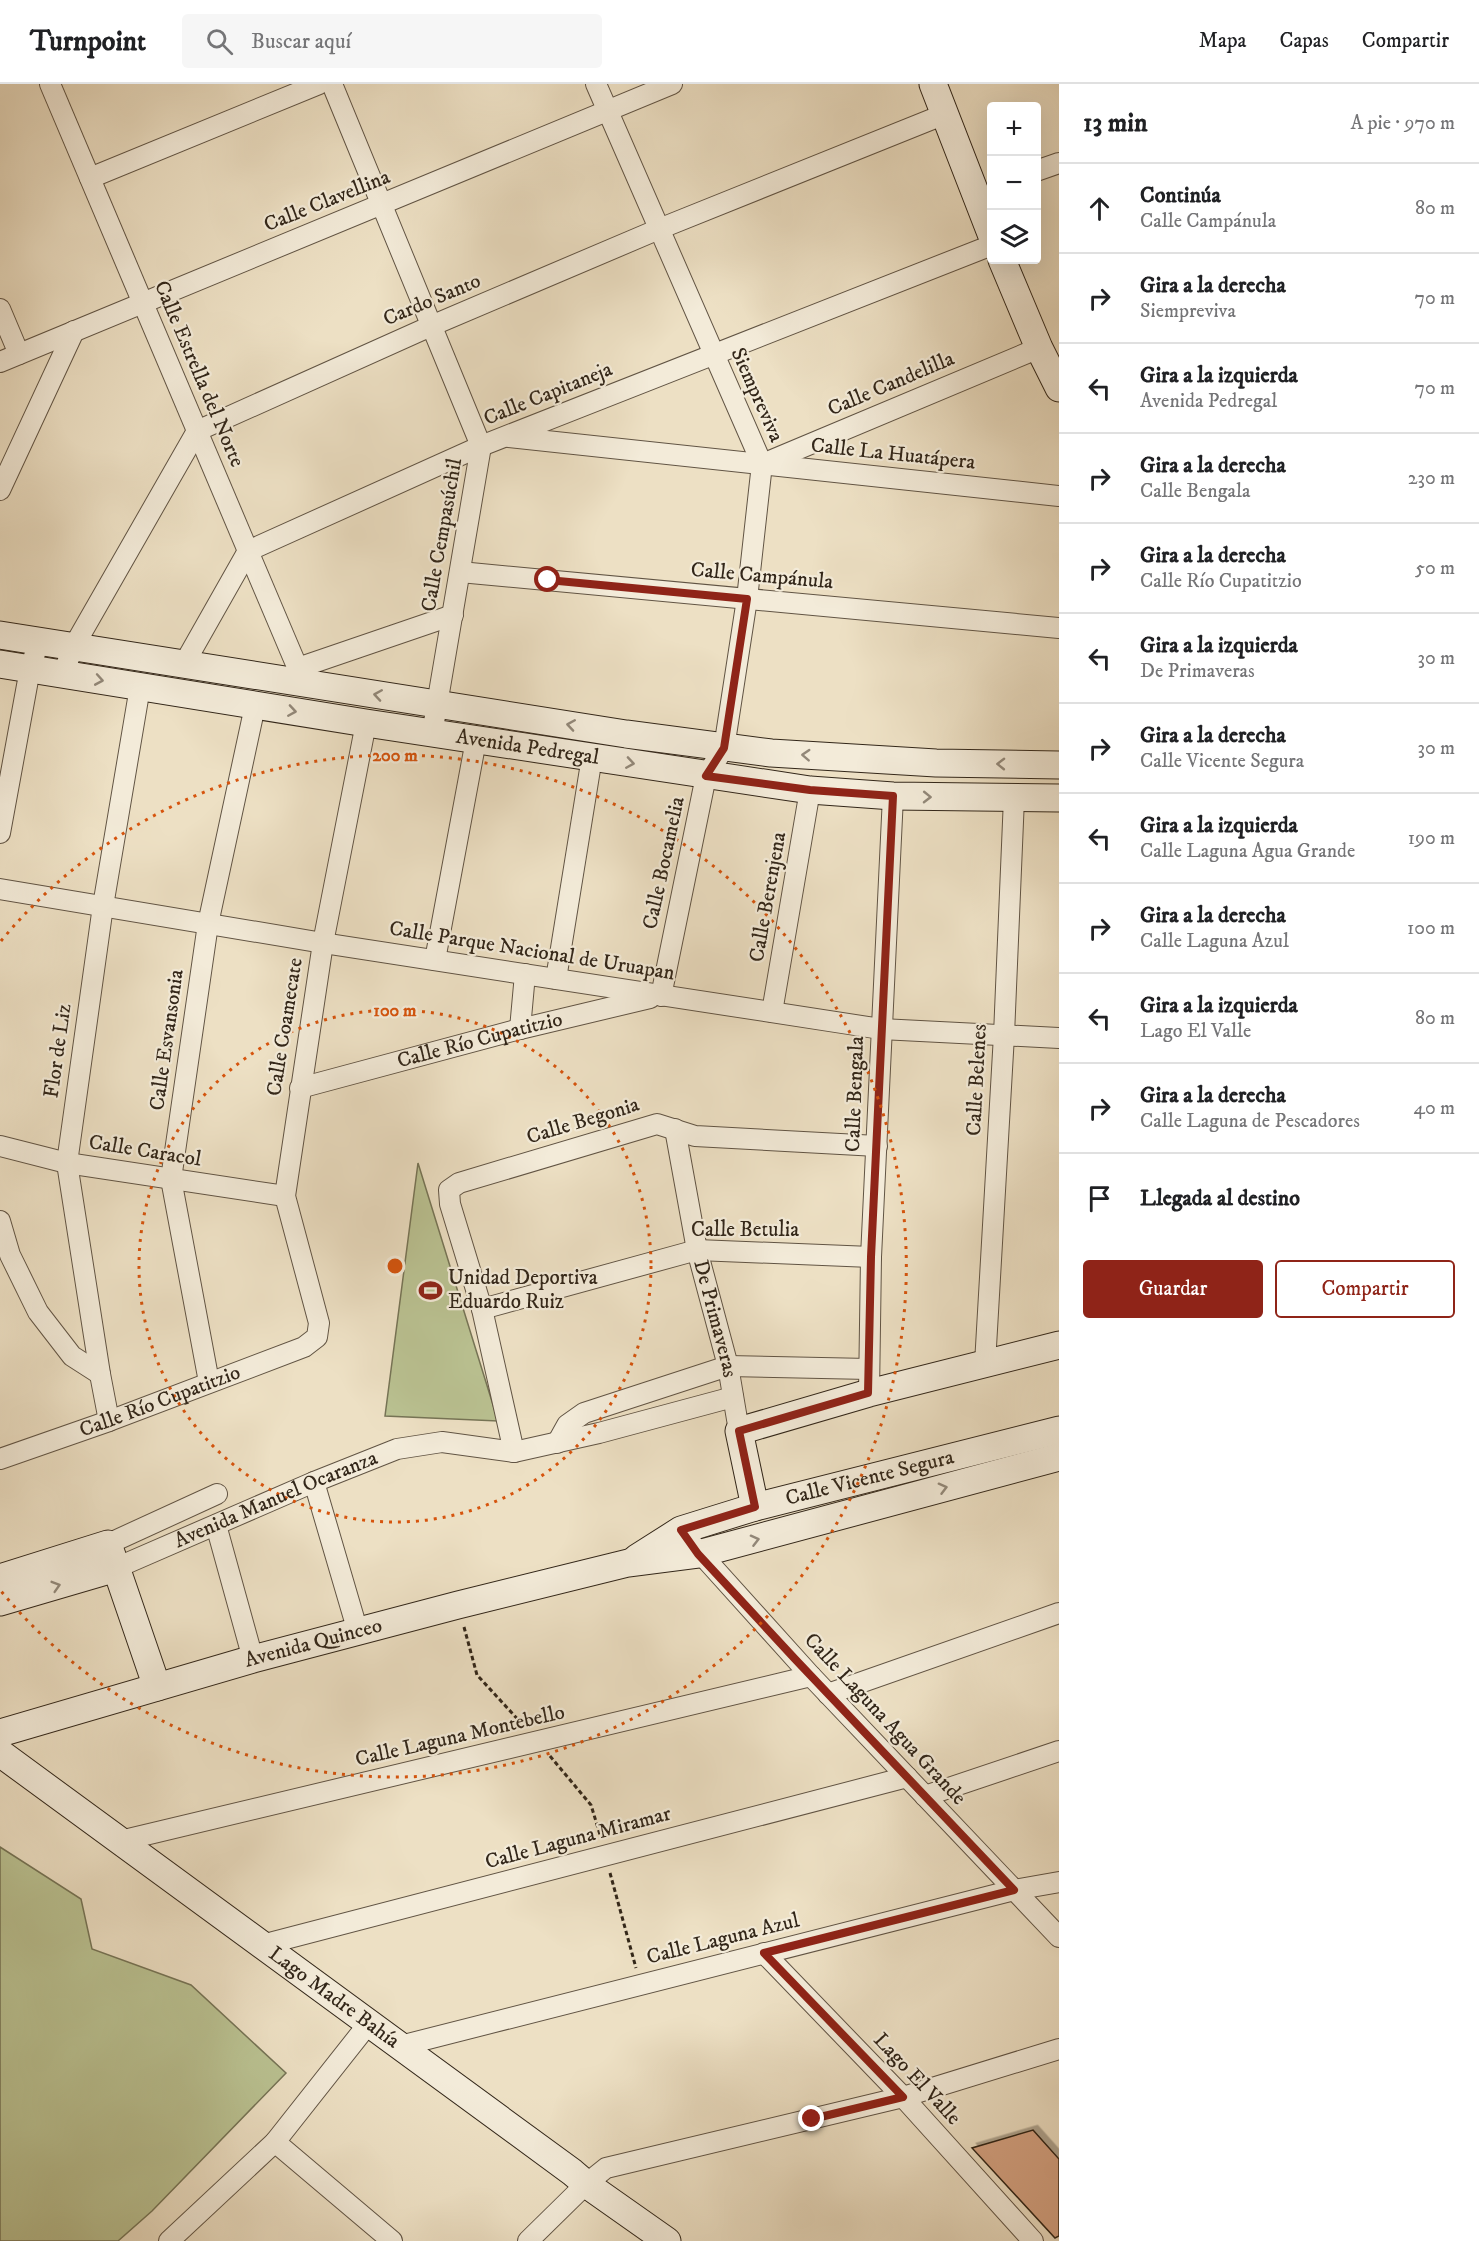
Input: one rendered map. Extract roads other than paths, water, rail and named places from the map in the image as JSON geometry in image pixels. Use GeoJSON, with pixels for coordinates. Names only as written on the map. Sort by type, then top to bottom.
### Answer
{"type":"FeatureCollection","features":[{"type":"Feature","properties":{"kind":"street","name":"Calle Estrella del Norte"},"geometry":{"type":"LineString","coordinates":[[50,84],[301,676]]}},
{"type":"Feature","properties":{"kind":"street"},"geometry":{"type":"LineString","coordinates":[[90,178],[319,84]]}},
{"type":"Feature","properties":{"kind":"street","name":"Calle Cempasúchil"},"geometry":{"type":"LineString","coordinates":[[332,84],[481,446],[432,734]]}},
{"type":"Feature","properties":{"kind":"street","name":"Siempreviva"},"geometry":{"type":"LineString","coordinates":[[596,84],[762,464],[747,599],[724,748],[706,776]]}},
{"type":"Feature","properties":{"kind":"street","name":"Calle Clavellina"},"geometry":{"type":"LineString","coordinates":[[0,362],[672,84]]}},
{"type":"Feature","properties":{"kind":"street"},"geometry":{"type":"LineString","coordinates":[[933,84],[983,192],[987,212]]}},
{"type":"Feature","properties":{"kind":"street","name":"Cardo Santo"},"geometry":{"type":"LineString","coordinates":[[197,431],[431,326],[659,230],[945,114]]}},
{"type":"Feature","properties":{"kind":"street"},"geometry":{"type":"LineString","coordinates":[[1041,169],[1059,163]]}},
{"type":"Feature","properties":{"kind":"street","name":"Calle Capitaneja"},"geometry":{"type":"LineString","coordinates":[[248,551],[481,446],[987,247]]}},
{"type":"Feature","properties":{"kind":"street"},"geometry":{"type":"LineString","coordinates":[[1004,264],[1039,348],[1059,388]]}},
{"type":"Feature","properties":{"kind":"street"},"geometry":{"type":"LineString","coordinates":[[0,309],[19,354]]}},
{"type":"Feature","properties":{"kind":"street"},"geometry":{"type":"LineString","coordinates":[[0,490],[74,332]]}},
{"type":"Feature","properties":{"kind":"street","name":"Calle Candelilla"},"geometry":{"type":"LineString","coordinates":[[762,464],[1039,348]]}},
{"type":"Feature","properties":{"kind":"street"},"geometry":{"type":"LineString","coordinates":[[63,673],[74,646],[197,431]]}},
{"type":"Feature","properties":{"kind":"street","name":"Calle La Huatápera"},"geometry":{"type":"LineString","coordinates":[[507,437],[1059,496]]}},
{"type":"Feature","properties":{"kind":"street"},"geometry":{"type":"LineString","coordinates":[[184,664],[248,551]]}},
{"type":"Feature","properties":{"kind":"street","name":"Calle Campánula"},"geometry":{"type":"LineString","coordinates":[[460,572],[1059,628]]}},
{"type":"Feature","properties":{"kind":"street"},"geometry":{"type":"LineString","coordinates":[[301,676],[453,615]]}},
{"type":"Feature","properties":{"kind":"street","name":"Avenida Pedregal"},"geometry":{"type":"LineString","coordinates":[[0,634],[184,664],[301,676],[438,704],[724,748],[936,763],[1059,765]]}},
{"type":"Feature","properties":{"kind":"street"},"geometry":{"type":"LineString","coordinates":[[0,832],[30,669],[39,641]]}},
{"type":"Feature","properties":{"kind":"street","name":"Avenida Pedregal"},"geometry":{"type":"LineString","coordinates":[[0,664],[432,734],[810,790],[893,796],[1059,798]]}},
{"type":"Feature","properties":{"kind":"street","name":"Flor de Liz"},"geometry":{"type":"LineString","coordinates":[[109,1421],[67,1163],[103,906],[140,687]]}},
{"type":"Feature","properties":{"kind":"street","name":"Calle Esvansonia"},"geometry":{"type":"LineString","coordinates":[[209,1382],[171,1179],[208,924],[255,705]]}},
{"type":"Feature","properties":{"kind":"street","name":"Calle Coamecate"},"geometry":{"type":"LineString","coordinates":[[317,1337],[319,1323],[285,1196],[323,943],[366,723]]}},
{"type":"Feature","properties":{"kind":"street"},"geometry":{"type":"LineString","coordinates":[[435,960],[476,740]]}},
{"type":"Feature","properties":{"kind":"street"},"geometry":{"type":"LineString","coordinates":[[556,979],[592,757]]}},
{"type":"Feature","properties":{"kind":"street","name":"Calle Bocamelia"},"geometry":{"type":"LineString","coordinates":[[661,996],[706,776]]}},
{"type":"Feature","properties":{"kind":"street","name":"Calle Berenjena"},"geometry":{"type":"LineString","coordinates":[[772,1012],[810,790]]}},
{"type":"Feature","properties":{"kind":"street","name":"Calle Bengala"},"geometry":{"type":"LineString","coordinates":[[869,1381],[871,1257],[893,796]]}},
{"type":"Feature","properties":{"kind":"street","name":"Calle Belenes"},"geometry":{"type":"LineString","coordinates":[[986,1364],[1014,798]]}},
{"type":"Feature","properties":{"kind":"street","name":"Calle Parque Nacional de Uruapan"},"geometry":{"type":"LineString","coordinates":[[0,889],[323,943],[881,1029],[1059,1038]]}},
{"type":"Feature","properties":{"kind":"street"},"geometry":{"type":"LineString","coordinates":[[520,1029],[525,974]]}},
{"type":"Feature","properties":{"kind":"street","name":"Calle Río Cupatitzio"},"geometry":{"type":"LineString","coordinates":[[300,1088],[520,1029],[661,996]]}},
{"type":"Feature","properties":{"kind":"street","name":"Calle Begonia"},"geometry":{"type":"LineString","coordinates":[[482,1309],[450,1204],[449,1190],[459,1183],[657,1124],[695,1136],[878,1146]]}},
{"type":"Feature","properties":{"kind":"street","name":"De Primaveras"},"geometry":{"type":"LineString","coordinates":[[675,1130],[697,1250],[728,1366],[755,1507]]}},
{"type":"Feature","properties":{"kind":"street","name":"Calle Caracol"},"geometry":{"type":"LineString","coordinates":[[0,1146],[67,1163],[285,1196]]}},
{"type":"Feature","properties":{"kind":"street"},"geometry":{"type":"LineString","coordinates":[[0,1221],[10,1254],[38,1311],[72,1356],[100,1374]]}},
{"type":"Feature","properties":{"kind":"street","name":"Calle Betulia"},"geometry":{"type":"LineString","coordinates":[[482,1309],[697,1250],[871,1257]]}},
{"type":"Feature","properties":{"kind":"street"},"geometry":{"type":"LineString","coordinates":[[482,1309],[513,1452]]}},
{"type":"Feature","properties":{"kind":"street","name":"Calle Río Cupatitzio"},"geometry":{"type":"LineString","coordinates":[[0,1459],[109,1421],[304,1347],[317,1337]]}},
{"type":"Feature","properties":{"kind":"street"},"geometry":{"type":"LineString","coordinates":[[739,1431],[869,1381],[986,1364],[1059,1345]]}},
{"type":"Feature","properties":{"kind":"street"},"geometry":{"type":"LineString","coordinates":[[557,1443],[567,1425],[584,1413],[728,1366],[869,1381]]}},
{"type":"Feature","properties":{"kind":"street","name":"Avenida Manuel Ocaranza"},"geometry":{"type":"LineString","coordinates":[[0,1578],[112,1556],[216,1525],[397,1449],[442,1442],[513,1452],[557,1443],[733,1397]]}},
{"type":"Feature","properties":{"kind":"street","name":"Calle Vicente Segura"},"geometry":{"type":"LineString","coordinates":[[681,1530],[755,1507],[1055,1443]]}},
{"type":"Feature","properties":{"kind":"street","name":"Calle Vicente Segura"},"geometry":{"type":"LineString","coordinates":[[698,1554],[1055,1443]]}},
{"type":"Feature","properties":{"kind":"street"},"geometry":{"type":"LineString","coordinates":[[314,1482],[358,1632]]}},
{"type":"Feature","properties":{"kind":"street","name":"Avenida Manuel Ocaranza"},"geometry":{"type":"LineString","coordinates":[[0,1602],[112,1556],[218,1494]]}},
{"type":"Feature","properties":{"kind":"street"},"geometry":{"type":"LineString","coordinates":[[216,1525],[253,1659]]}},
{"type":"Feature","properties":{"kind":"street","name":"Calle Laguna Agua Grande"},"geometry":{"type":"LineString","coordinates":[[681,1530],[698,1554],[811,1676],[1059,1936]]}},
{"type":"Feature","properties":{"kind":"street","name":"Avenida Quinceo"},"geometry":{"type":"LineString","coordinates":[[628,1563],[681,1530]]}},
{"type":"Feature","properties":{"kind":"street","name":"Avenida Quinceo"},"geometry":{"type":"LineString","coordinates":[[0,1733],[253,1659],[458,1605],[628,1563],[698,1554]]}},
{"type":"Feature","properties":{"kind":"street"},"geometry":{"type":"LineString","coordinates":[[112,1556],[157,1687]]}},
{"type":"Feature","properties":{"kind":"street"},"geometry":{"type":"LineString","coordinates":[[828,1694],[1059,1613]]}},
{"type":"Feature","properties":{"kind":"street","name":"Calle Laguna Montebello"},"geometry":{"type":"LineString","coordinates":[[120,1841],[811,1676]]}},
{"type":"Feature","properties":{"kind":"street"},"geometry":{"type":"LineString","coordinates":[[925,1796],[1059,1751]]}},
{"type":"Feature","properties":{"kind":"street","name":"Lago Madre Bahía"},"geometry":{"type":"LineString","coordinates":[[0,1753],[586,2184],[667,2241]]}},
{"type":"Feature","properties":{"kind":"street","name":"Calle Laguna Miramar"},"geometry":{"type":"LineString","coordinates":[[262,1945],[907,1777]]}},
{"type":"Feature","properties":{"kind":"street","name":"Calle Laguna Azul"},"geometry":{"type":"LineString","coordinates":[[400,2046],[1014,1890],[1059,1882]]}},
{"type":"Feature","properties":{"kind":"street","name":"Lago El Valle"},"geometry":{"type":"LineString","coordinates":[[764,1953],[903,2097],[1033,2241]]}},
{"type":"Feature","properties":{"kind":"street"},"geometry":{"type":"LineString","coordinates":[[169,2241],[275,2142],[369,2024]]}},
{"type":"Feature","properties":{"kind":"street"},"geometry":{"type":"LineString","coordinates":[[528,2241],[586,2184],[606,2168],[903,2097],[1059,2049]]}},
{"type":"Feature","properties":{"kind":"street"},"geometry":{"type":"LineString","coordinates":[[275,2142],[392,2241]]}},
{"type":"Feature","properties":{"kind":"place","name":"Unidad Deportiva Eduardo Ruiz"},"geometry":{"type":"Point","coordinates":[430,1290]}}]}
